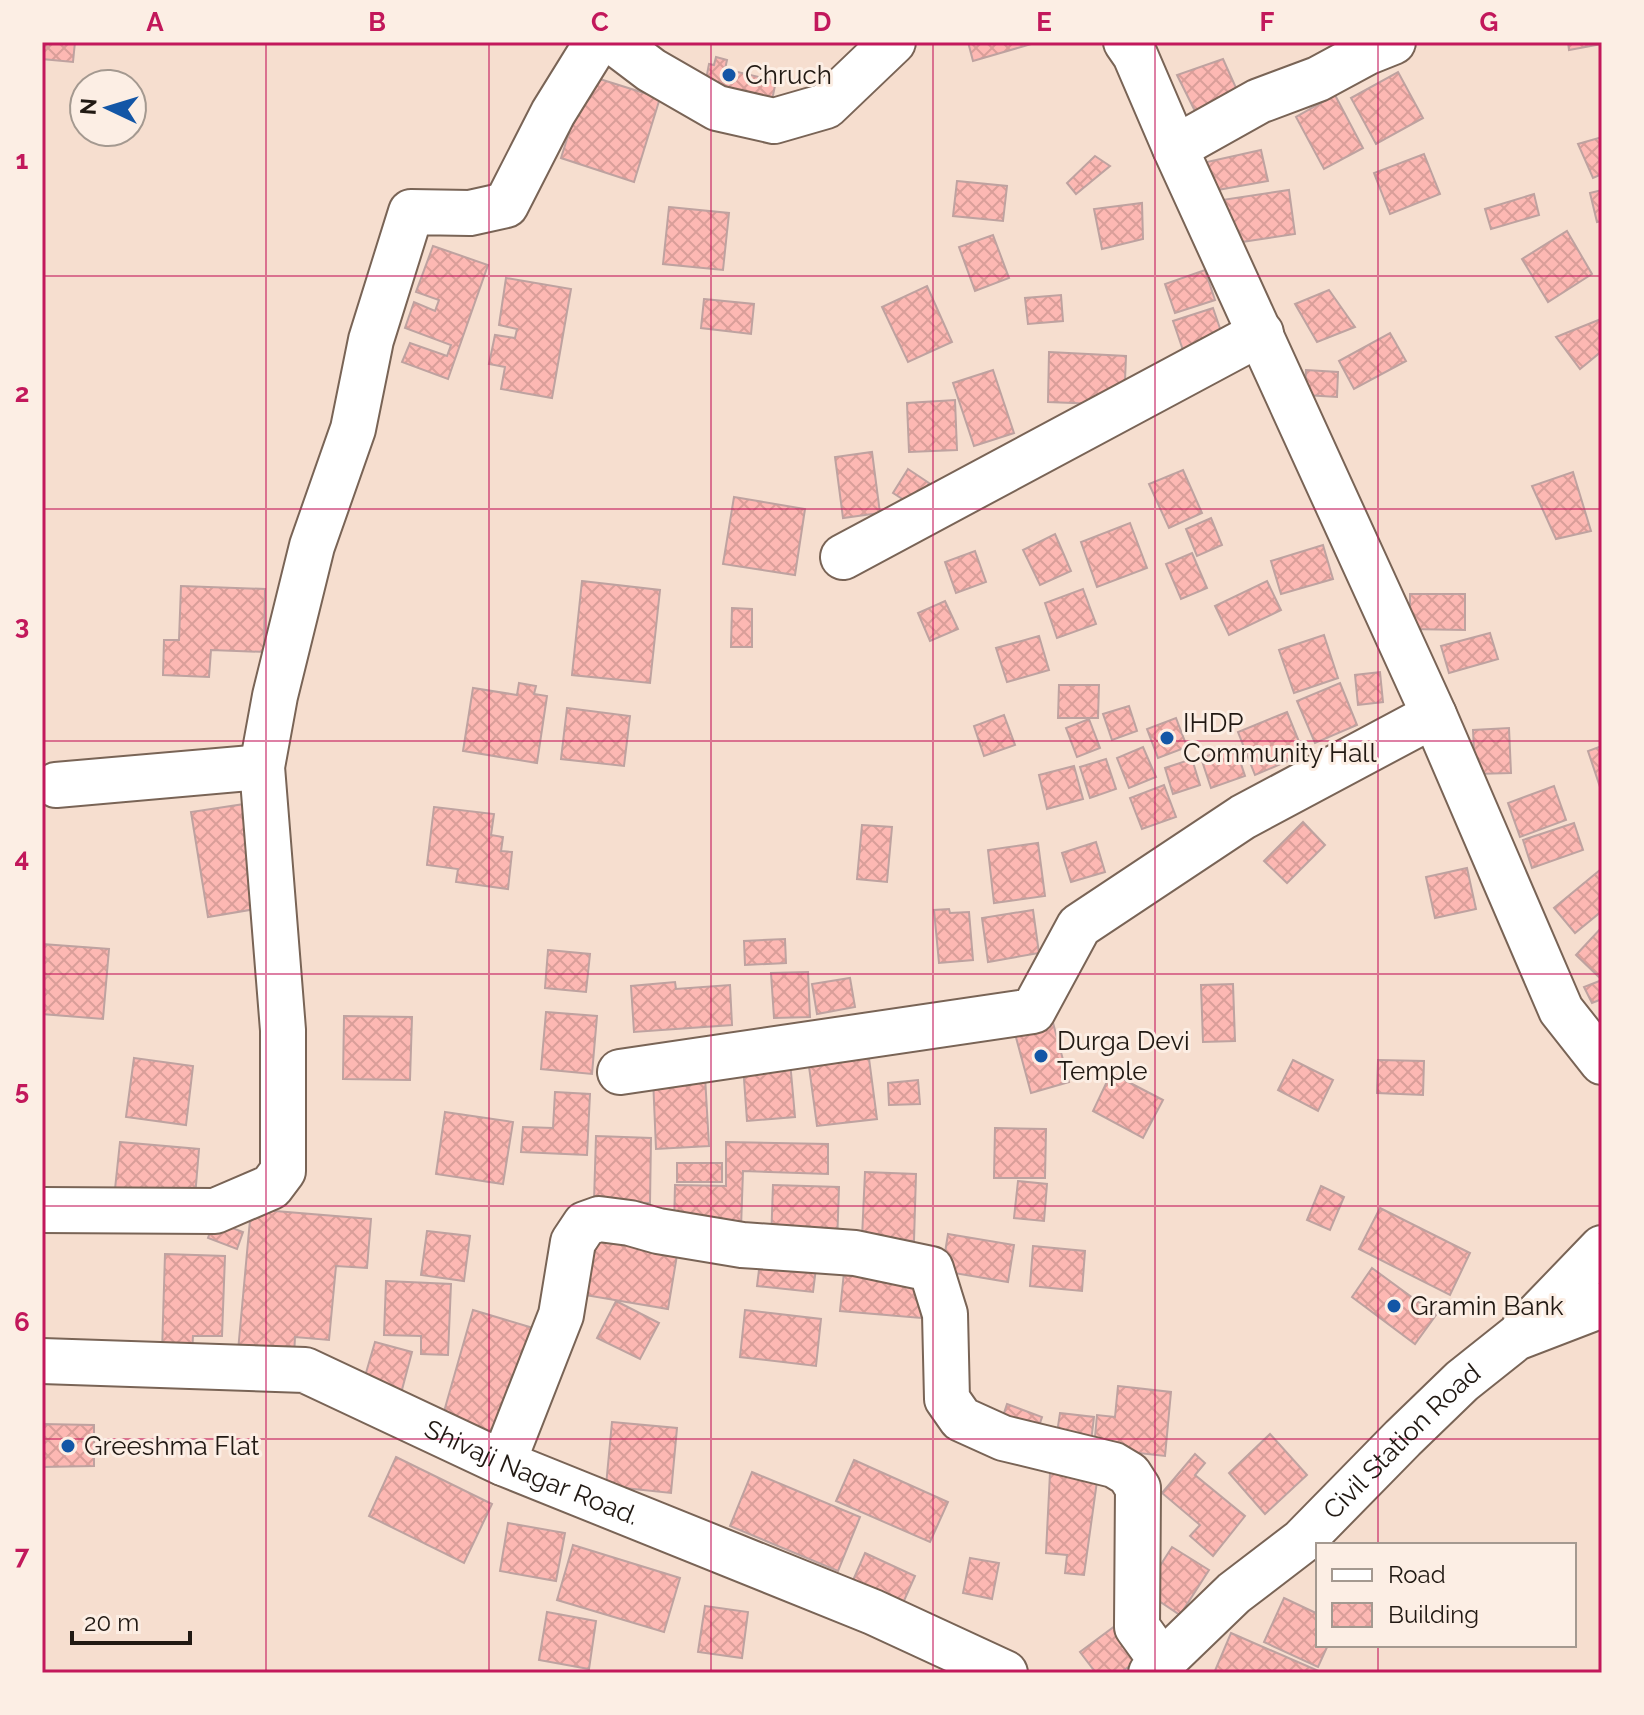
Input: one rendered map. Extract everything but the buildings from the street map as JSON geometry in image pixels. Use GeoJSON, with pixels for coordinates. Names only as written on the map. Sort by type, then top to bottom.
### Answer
{"type":"FeatureCollection","features":[{"type":"Feature","properties":{"kind":"street"},"geometry":{"type":"LineString","coordinates":[[42,1210],[215,1211],[271,1187],[283,1171],[283,1030],[262,767],[275,696],[312,546],[353,429],[371,340],[411,212],[470,213],[506,205],[553,113],[597,42]]}},
{"type":"Feature","properties":{"kind":"street"},"geometry":{"type":"LineString","coordinates":[[614,42],[651,70],[717,108],[774,121],[826,106],[893,42]]}},
{"type":"Feature","properties":{"kind":"street"},"geometry":{"type":"LineString","coordinates":[[1126,42],[1135,55],[1434,715],[1561,1010],[1602,1062]]}},
{"type":"Feature","properties":{"kind":"street"},"geometry":{"type":"LineString","coordinates":[[1175,148],[1259,101],[1318,79],[1393,42]]}},
{"type":"Feature","properties":{"kind":"street"},"geometry":{"type":"LineString","coordinates":[[843,557],[1261,333]]}},
{"type":"Feature","properties":{"kind":"street"},"geometry":{"type":"LineString","coordinates":[[620,1072],[1033,1011],[1079,926],[1243,817],[1434,715]]}},
{"type":"Feature","properties":{"kind":"street"},"geometry":{"type":"LineString","coordinates":[[56,785],[262,767]]}},
{"type":"Feature","properties":{"kind":"street"},"geometry":{"type":"LineString","coordinates":[[503,1463],[561,1315],[573,1242],[585,1224],[599,1219],[630,1223],[658,1231],[742,1245],[855,1253],[931,1269],[945,1314],[947,1399],[961,1419],[1003,1438],[1114,1465],[1129,1474],[1138,1488],[1137,1627],[1157,1668]]}},
{"type":"Feature","properties":{"kind":"street"},"geometry":{"type":"LineString","coordinates":[[1516,1338],[1602,1248]]}},
{"type":"Feature","properties":{"kind":"street","name":"Civil Station Road"},"geometry":{"type":"LineString","coordinates":[[1157,1668],[1234,1593],[1302,1541],[1462,1381],[1516,1338],[1602,1305]]}},
{"type":"Feature","properties":{"kind":"street","name":"Shivaji Nagar Road."},"geometry":{"type":"LineString","coordinates":[[42,1361],[305,1370],[503,1463],[873,1612],[1005,1673]]}},
{"type":"Feature","properties":{"kind":"place","name":"Chruch"},"geometry":{"type":"Point","coordinates":[729,75]}},
{"type":"Feature","properties":{"kind":"place","name":"IHDP Community Hall"},"geometry":{"type":"Point","coordinates":[1167,738]}},
{"type":"Feature","properties":{"kind":"place","name":"Durga Devi Temple"},"geometry":{"type":"Point","coordinates":[1041,1056]}},
{"type":"Feature","properties":{"kind":"place","name":"Gramin Bank"},"geometry":{"type":"Point","coordinates":[1394,1306]}},
{"type":"Feature","properties":{"kind":"place","name":"Greeshma Flat"},"geometry":{"type":"Point","coordinates":[68,1446]}}]}
